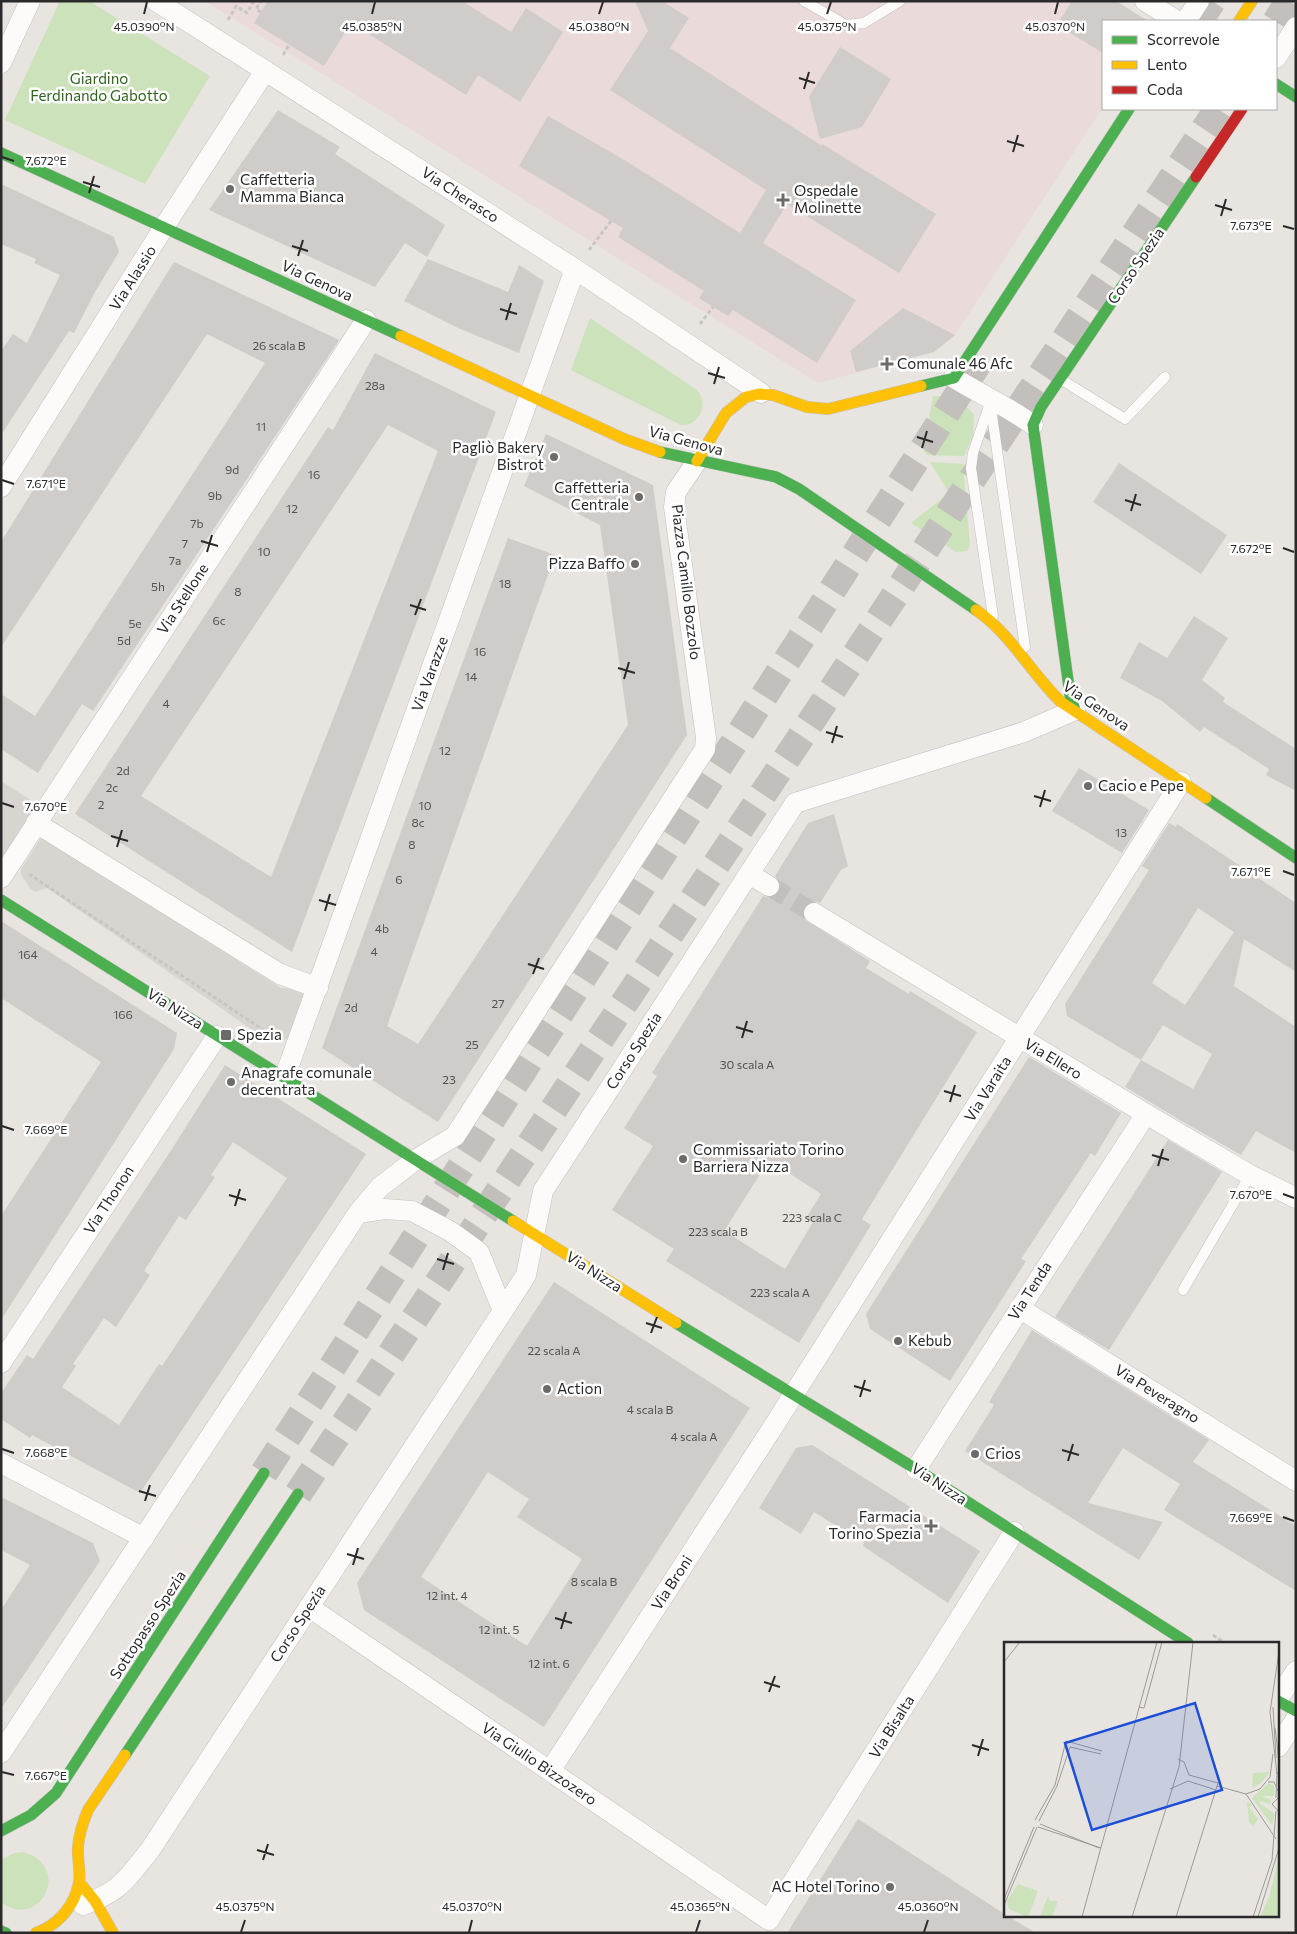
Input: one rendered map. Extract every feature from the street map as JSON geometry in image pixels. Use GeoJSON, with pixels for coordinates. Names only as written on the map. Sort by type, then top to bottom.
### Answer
{"type":"FeatureCollection","features":[{"type":"Feature","properties":{"kind":"street"},"geometry":{"type":"LineString","coordinates":[[1,63],[30,1]]}},
{"type":"Feature","properties":{"kind":"street","name":"Via Cherasco"},"geometry":{"type":"LineString","coordinates":[[156,1],[575,269],[760,393]]}},
{"type":"Feature","properties":{"kind":"street"},"geometry":{"type":"LineString","coordinates":[[1145,1],[1175,20]]}},
{"type":"Feature","properties":{"kind":"street"},"geometry":{"type":"LineString","coordinates":[[1187,20],[1199,1]]}},
{"type":"Feature","properties":{"kind":"street"},"geometry":{"type":"LineString","coordinates":[[1240,20],[1252,1]]}},
{"type":"Feature","properties":{"kind":"street"},"geometry":{"type":"LineString","coordinates":[[1277,56],[1296,27]]}},
{"type":"Feature","properties":{"kind":"street","name":"Via Alassio"},"geometry":{"type":"LineString","coordinates":[[1,487],[164,228],[266,71]]}},
{"type":"Feature","properties":{"kind":"street"},"geometry":{"type":"LineString","coordinates":[[1277,85],[1296,97]]}},
{"type":"Feature","properties":{"kind":"street"},"geometry":{"type":"LineString","coordinates":[[760,393],[808,406],[828,409],[954,378],[1128,110]]}},
{"type":"Feature","properties":{"kind":"street","name":"Corso Spezia"},"geometry":{"type":"LineString","coordinates":[[1033,425],[1041,407],[1241,110]]}},
{"type":"Feature","properties":{"kind":"street","name":"Via Genova"},"geometry":{"type":"LineString","coordinates":[[1,153],[624,439],[657,451],[776,478],[799,488],[994,622],[1008,636],[1047,690],[1296,858]]}},
{"type":"Feature","properties":{"kind":"street","name":"Via Varazze"},"geometry":{"type":"LineString","coordinates":[[284,1079],[575,269]]}},
{"type":"Feature","properties":{"kind":"street","name":"Via Stellone"},"geometry":{"type":"LineString","coordinates":[[1,878],[366,320]]}},
{"type":"Feature","properties":{"kind":"street"},"geometry":{"type":"LineString","coordinates":[[954,378],[1033,425],[1066,669],[1075,710]]}},
{"type":"Feature","properties":{"kind":"street","name":"Piazza Camillo Bozzolo"},"geometry":{"type":"LineString","coordinates":[[415,1160],[454,1136],[466,1120],[705,749],[706,738],[674,506],[676,492],[730,408],[740,400],[760,393]]}},
{"type":"Feature","properties":{"kind":"street","name":"Corso Spezia"},"geometry":{"type":"LineString","coordinates":[[68,1910],[109,1895],[120,1887],[150,1850],[526,1275],[543,1191],[795,803],[1024,732],[1075,710]]}},
{"type":"Feature","properties":{"kind":"street","name":"Via Varaita"},"geometry":{"type":"LineString","coordinates":[[793,1395],[1181,782]]}},
{"type":"Feature","properties":{"kind":"street"},"geometry":{"type":"LineString","coordinates":[[36,823],[280,974],[318,988]]}},
{"type":"Feature","properties":{"kind":"street"},"geometry":{"type":"LineString","coordinates":[[749,874],[769,886]]}},
{"type":"Feature","properties":{"kind":"street","name":"Via Nizza"},"geometry":{"type":"LineString","coordinates":[[1,900],[533,1234],[916,1469],[1186,1642]]}},
{"type":"Feature","properties":{"kind":"street","name":"Via Ellero"},"geometry":{"type":"LineString","coordinates":[[814,913],[1146,1114],[1250,1175],[1296,1198]]}},
{"type":"Feature","properties":{"kind":"street","name":"Via Thonon"},"geometry":{"type":"LineString","coordinates":[[1,1364],[217,1036]]}},
{"type":"Feature","properties":{"kind":"street","name":"Via Tenda"},"geometry":{"type":"LineString","coordinates":[[916,1469],[1146,1114]]}},
{"type":"Feature","properties":{"kind":"street"},"geometry":{"type":"LineString","coordinates":[[1,1753],[358,1213],[380,1187],[415,1160]]}},
{"type":"Feature","properties":{"kind":"street"},"geometry":{"type":"LineString","coordinates":[[358,1213],[385,1209],[412,1211],[450,1231],[479,1252],[503,1311]]}},
{"type":"Feature","properties":{"kind":"street","name":"Via Peveragno"},"geometry":{"type":"LineString","coordinates":[[1019,1308],[1296,1481]]}},
{"type":"Feature","properties":{"kind":"street","name":"Via Broni"},"geometry":{"type":"LineString","coordinates":[[550,1771],[793,1395]]}},
{"type":"Feature","properties":{"kind":"street"},"geometry":{"type":"LineString","coordinates":[[1,1463],[144,1538]]}},
{"type":"Feature","properties":{"kind":"street","name":"Sottopasso Spezia"},"geometry":{"type":"LineString","coordinates":[[1,1831],[28,1819],[42,1809],[56,1793],[264,1473]]}},
{"type":"Feature","properties":{"kind":"street","name":"Corso Spezia"},"geometry":{"type":"LineString","coordinates":[[41,1932],[58,1922],[68,1910],[79,1882],[78,1847],[81,1828],[88,1810],[298,1494]]}},
{"type":"Feature","properties":{"kind":"street","name":"Via Bisalta"},"geometry":{"type":"LineString","coordinates":[[769,1920],[1014,1532]]}},
{"type":"Feature","properties":{"kind":"street","name":"Via Giulio Bizzozero"},"geometry":{"type":"LineString","coordinates":[[309,1607],[769,1920]]}},
{"type":"Feature","properties":{"kind":"street"},"geometry":{"type":"LineString","coordinates":[[1280,1697],[1296,1672]]}},
{"type":"Feature","properties":{"kind":"street"},"geometry":{"type":"LineString","coordinates":[[1280,1701],[1296,1711]]}},
{"type":"Feature","properties":{"kind":"street"},"geometry":{"type":"LineString","coordinates":[[1280,1744],[1296,1719]]}},
{"type":"Feature","properties":{"kind":"street"},"geometry":{"type":"LineString","coordinates":[[79,1882],[94,1901],[112,1933]]}},
{"type":"Feature","properties":{"kind":"street"},"geometry":{"type":"LineString","coordinates":[[1,1931],[6,1933]]}},
{"type":"Feature","properties":{"kind":"lane"},"geometry":{"type":"LineString","coordinates":[[804,1],[846,25],[864,23],[900,1]]}},
{"type":"Feature","properties":{"kind":"lane"},"geometry":{"type":"LineString","coordinates":[[1061,379],[1125,419],[1165,377]]}},
{"type":"Feature","properties":{"kind":"lane"},"geometry":{"type":"LineString","coordinates":[[990,401],[973,453],[971,468],[994,622]]}},
{"type":"Feature","properties":{"kind":"lane"},"geometry":{"type":"LineString","coordinates":[[990,401],[1028,664]]}},
{"type":"Feature","properties":{"kind":"lane"},"geometry":{"type":"LineString","coordinates":[[1183,1290],[1250,1175]]}},
{"type":"Feature","properties":{"kind":"path"},"geometry":{"type":"LineString","coordinates":[[216,39],[236,6],[247,13],[254,1]]}},
{"type":"Feature","properties":{"kind":"path"},"geometry":{"type":"LineString","coordinates":[[261,1],[256,9],[261,12]]}},
{"type":"Feature","properties":{"kind":"path"},"geometry":{"type":"LineString","coordinates":[[575,269],[611,221]]}},
{"type":"Feature","properties":{"kind":"shaded area","name":"Ospedale Molinette"},"geometry":{"type":"Polygon","coordinates":[[[205,1],[1116,1],[1146,20],[1102,20],[1102,109],[955,335],[934,352],[818,383],[205,1]]]}},
{"type":"Feature","properties":{"kind":"shaded area"},"geometry":{"type":"Polygon","coordinates":[[[1,781],[37,804],[1,859],[1,781]]]}},
{"type":"Feature","properties":{"kind":"shaded area"},"geometry":{"type":"Polygon","coordinates":[[[42,836],[281,988],[300,989],[305,1000],[291,1035],[287,1039],[274,1042],[267,1040],[47,888],[35,892],[21,875],[21,869],[42,836]]]}},
{"type":"Feature","properties":{"kind":"green space","name":"Giardino Ferdinando Gabotto"},"geometry":{"type":"Polygon","coordinates":[[[60,1],[89,1],[210,76],[145,184],[5,120],[60,1]]]}},
{"type":"Feature","properties":{"kind":"green space"},"geometry":{"type":"Polygon","coordinates":[[[590,318],[697,390],[701,395],[702,401],[701,413],[698,418],[693,422],[681,425],[571,370],[590,318]]]}},
{"type":"Feature","properties":{"kind":"green space"},"geometry":{"type":"Polygon","coordinates":[[[933,396],[956,401],[974,415],[973,436],[964,456],[927,455],[923,450],[933,396]]]}},
{"type":"Feature","properties":{"kind":"green space"},"geometry":{"type":"Polygon","coordinates":[[[930,462],[963,464],[970,546],[967,551],[956,552],[911,523],[949,493],[930,462]]]}},
{"type":"Feature","properties":{"kind":"green space"},"geometry":{"type":"Polygon","coordinates":[[[23,1852],[38,1859],[46,1870],[48,1882],[45,1894],[38,1903],[28,1909],[15,1909],[1,1902],[1,1860],[14,1853],[23,1852]]]}},
{"type":"Feature","properties":{"kind":"building"},"geometry":{"type":"Polygon","coordinates":[[[268,1],[462,1],[511,32],[526,8],[563,32],[520,102],[478,75],[466,95],[351,23],[324,66],[254,23],[268,1]]]}},
{"type":"Feature","properties":{"kind":"building"},"geometry":{"type":"Polygon","coordinates":[[[635,1],[662,1],[689,18],[670,48],[822,146],[822,144],[936,214],[899,273],[787,204],[763,243],[856,300],[817,363],[733,310],[728,316],[699,298],[704,291],[618,237],[623,228],[519,166],[548,116],[626,161],[740,233],[766,190],[610,90],[648,31],[635,1]]]}},
{"type":"Feature","properties":{"kind":"building"},"geometry":{"type":"Polygon","coordinates":[[[1072,1],[1116,1],[1146,20],[1102,20],[1102,52],[1057,25],[1072,1]]]}},
{"type":"Feature","properties":{"kind":"building"},"geometry":{"type":"Polygon","coordinates":[[[840,47],[891,79],[862,127],[820,139],[809,97],[840,47]]]}},
{"type":"Feature","properties":{"kind":"building"},"geometry":{"type":"Polygon","coordinates":[[[278,110],[340,147],[335,154],[445,225],[427,257],[405,243],[375,287],[209,210],[278,110]]]}},
{"type":"Feature","properties":{"kind":"building"},"geometry":{"type":"Polygon","coordinates":[[[1,184],[114,237],[119,252],[95,292],[74,333],[69,331],[1,435],[1,351],[13,334],[27,343],[60,275],[34,263],[36,259],[1,244],[1,184]]]}},
{"type":"Feature","properties":{"kind":"building"},"geometry":{"type":"Polygon","coordinates":[[[428,259],[508,292],[519,265],[544,281],[519,353],[458,328],[404,301],[428,259]]]}},
{"type":"Feature","properties":{"kind":"building"},"geometry":{"type":"Polygon","coordinates":[[[174,262],[339,340],[93,711],[82,704],[38,773],[1,749],[1,694],[35,716],[265,363],[207,334],[1,647],[1,542],[174,262]]]}},
{"type":"Feature","properties":{"kind":"building"},"geometry":{"type":"Polygon","coordinates":[[[903,308],[955,335],[934,352],[856,372],[850,351],[903,308]]]}},
{"type":"Feature","properties":{"kind":"building"},"geometry":{"type":"Polygon","coordinates":[[[375,353],[496,412],[292,952],[75,814],[328,427],[333,430],[375,353]],[[388,425],[141,796],[271,877],[438,451],[388,425]]]}},
{"type":"Feature","properties":{"kind":"building"},"geometry":{"type":"Polygon","coordinates":[[[546,434],[653,485],[687,735],[438,1122],[322,1048],[508,538],[555,555],[387,1026],[418,1044],[628,725],[600,525],[524,486],[546,434]]]}},
{"type":"Feature","properties":{"kind":"building"},"geometry":{"type":"Polygon","coordinates":[[[1119,463],[1227,535],[1201,574],[1093,502],[1119,463]]]}},
{"type":"Feature","properties":{"kind":"building"},"geometry":{"type":"Polygon","coordinates":[[[1194,616],[1228,638],[1202,680],[1225,698],[1223,702],[1296,749],[1296,791],[1266,775],[1269,769],[1204,727],[1200,732],[1162,701],[1120,678],[1139,642],[1167,658],[1194,616]]]}},
{"type":"Feature","properties":{"kind":"building"},"geometry":{"type":"Polygon","coordinates":[[[1079,768],[1149,810],[1122,853],[1052,811],[1079,768]]]}},
{"type":"Feature","properties":{"kind":"building"},"geometry":{"type":"Polygon","coordinates":[[[834,814],[848,866],[841,870],[820,903],[814,901],[804,906],[802,912],[804,919],[870,961],[866,968],[909,994],[910,991],[977,1032],[862,1219],[871,1225],[799,1343],[666,1261],[674,1249],[612,1210],[653,1146],[624,1128],[657,1076],[652,1073],[763,896],[769,898],[779,892],[781,886],[775,876],[808,823],[834,814]],[[769,1160],[724,1231],[785,1269],[813,1222],[806,1218],[821,1194],[769,1160]]]}},
{"type":"Feature","properties":{"kind":"building"},"geometry":{"type":"Polygon","coordinates":[[[1169,823],[1176,827],[1177,824],[1296,903],[1296,972],[1244,939],[1234,986],[1296,1027],[1296,1153],[1256,1131],[1241,1155],[1180,1120],[1125,1087],[1141,1060],[1067,1016],[1065,1004],[1149,870],[1142,866],[1169,823]],[[1198,908],[1152,983],[1185,1005],[1234,932],[1198,908]],[[1163,1025],[1141,1060],[1193,1089],[1212,1054],[1163,1025]]]}},
{"type":"Feature","properties":{"kind":"building"},"geometry":{"type":"Polygon","coordinates":[[[1,921],[177,1033],[174,1049],[1,1320],[1,1216],[101,1062],[1,998],[1,921]]]}},
{"type":"Feature","properties":{"kind":"building"},"geometry":{"type":"Polygon","coordinates":[[[1029,1057],[1121,1113],[1095,1156],[1091,1153],[1021,1259],[1026,1261],[950,1381],[870,1329],[866,1314],[1029,1057]]]}},
{"type":"Feature","properties":{"kind":"building"},"geometry":{"type":"Polygon","coordinates":[[[225,1065],[366,1154],[140,1493],[32,1435],[30,1438],[1,1419],[1,1393],[27,1355],[33,1359],[172,1149],[225,1065]],[[233,1142],[211,1175],[215,1177],[186,1220],[179,1216],[144,1271],[150,1275],[116,1327],[104,1318],[73,1364],[76,1366],[62,1387],[119,1425],[159,1364],[162,1366],[287,1178],[233,1142]]]}},
{"type":"Feature","properties":{"kind":"building"},"geometry":{"type":"Polygon","coordinates":[[[1168,1140],[1222,1172],[1109,1350],[1055,1317],[1168,1140]]]}},
{"type":"Feature","properties":{"kind":"building"},"geometry":{"type":"Polygon","coordinates":[[[554,1282],[750,1408],[544,1727],[364,1610],[357,1583],[554,1282]],[[488,1472],[421,1577],[527,1646],[582,1559],[517,1517],[529,1499],[488,1472]]]}},
{"type":"Feature","properties":{"kind":"building"},"geometry":{"type":"Polygon","coordinates":[[[1032,1330],[1209,1440],[1193,1462],[1296,1526],[1296,1591],[1164,1510],[1180,1484],[1123,1448],[1088,1503],[1163,1522],[1139,1560],[965,1451],[994,1405],[989,1402],[1032,1330]]]}},
{"type":"Feature","properties":{"kind":"building"},"geometry":{"type":"Polygon","coordinates":[[[812,1445],[980,1551],[948,1603],[863,1546],[864,1543],[814,1512],[801,1534],[759,1508],[796,1448],[812,1445]]]}},
{"type":"Feature","properties":{"kind":"building"},"geometry":{"type":"Polygon","coordinates":[[[1,1497],[93,1543],[100,1561],[1,1709],[1,1610],[30,1565],[1,1550],[1,1497]]]}},
{"type":"Feature","properties":{"kind":"building","name":"AC Hotel Torino"},"geometry":{"type":"Polygon","coordinates":[[[858,1819],[1004,1914],[1004,1916],[1008,1916],[1036,1933],[787,1933],[858,1819]]]}},
{"type":"Feature","properties":{"kind":"tunnel"},"geometry":{"type":"LineString","coordinates":[[1200,20],[1212,1]]}},
{"type":"Feature","properties":{"kind":"tunnel"},"geometry":{"type":"LineString","coordinates":[[1277,20],[1289,1]]}},
{"type":"Feature","properties":{"kind":"tunnel"},"geometry":{"type":"LineString","coordinates":[[298,1494],[1217,110]]}},
{"type":"Feature","properties":{"kind":"tunnel"},"geometry":{"type":"LineString","coordinates":[[264,1473],[979,362]]}},
{"type":"Feature","properties":{"kind":"tunnel"},"geometry":{"type":"LineString","coordinates":[[769,886],[814,913]]}},
{"type":"Feature","properties":{"kind":"traffic: fast"},"geometry":{"type":"LineString","coordinates":[[1277,85],[1296,97]]}},
{"type":"Feature","properties":{"kind":"traffic: fast"},"geometry":{"type":"LineString","coordinates":[[921,386],[954,378],[1128,110]]}},
{"type":"Feature","properties":{"kind":"traffic: fast"},"geometry":{"type":"LineString","coordinates":[[1,153],[401,336]]}},
{"type":"Feature","properties":{"kind":"traffic: fast"},"geometry":{"type":"LineString","coordinates":[[1075,710],[1070,695],[1033,425],[1041,407],[1196,177]]}},
{"type":"Feature","properties":{"kind":"traffic: fast"},"geometry":{"type":"LineString","coordinates":[[660,452],[776,477],[799,489],[976,610]]}},
{"type":"Feature","properties":{"kind":"traffic: fast"},"geometry":{"type":"LineString","coordinates":[[1206,798],[1296,858]]}},
{"type":"Feature","properties":{"kind":"traffic: fast"},"geometry":{"type":"LineString","coordinates":[[1,900],[513,1221]]}},
{"type":"Feature","properties":{"kind":"traffic: fast"},"geometry":{"type":"LineString","coordinates":[[676,1323],[916,1469],[1186,1642]]}},
{"type":"Feature","properties":{"kind":"traffic: fast"},"geometry":{"type":"LineString","coordinates":[[1,1831],[31,1815],[56,1793],[264,1473]]}},
{"type":"Feature","properties":{"kind":"traffic: fast"},"geometry":{"type":"LineString","coordinates":[[125,1755],[298,1494]]}},
{"type":"Feature","properties":{"kind":"traffic: fast"},"geometry":{"type":"LineString","coordinates":[[1280,1702],[1296,1711]]}},
{"type":"Feature","properties":{"kind":"traffic: fast"},"geometry":{"type":"LineString","coordinates":[[1,1931],[6,1933]]}},
{"type":"Feature","properties":{"kind":"traffic: slow"},"geometry":{"type":"LineString","coordinates":[[1240,20],[1252,1]]}},
{"type":"Feature","properties":{"kind":"traffic: slow"},"geometry":{"type":"LineString","coordinates":[[401,336],[624,439],[660,452]]}},
{"type":"Feature","properties":{"kind":"traffic: slow"},"geometry":{"type":"LineString","coordinates":[[697,461],[726,413],[746,397],[759,394],[773,395],[807,407],[828,409],[921,386]]}},
{"type":"Feature","properties":{"kind":"traffic: slow"},"geometry":{"type":"LineString","coordinates":[[976,610],[1000,630],[1061,702],[1206,798]]}},
{"type":"Feature","properties":{"kind":"traffic: slow"},"geometry":{"type":"LineString","coordinates":[[513,1221],[676,1323]]}},
{"type":"Feature","properties":{"kind":"traffic: slow"},"geometry":{"type":"LineString","coordinates":[[36,1933],[58,1920],[74,1899],[79,1882],[78,1847],[84,1819],[125,1755]]}},
{"type":"Feature","properties":{"kind":"traffic: slow"},"geometry":{"type":"LineString","coordinates":[[79,1882],[95,1901],[113,1933]]}},
{"type":"Feature","properties":{"kind":"traffic: jam"},"geometry":{"type":"LineString","coordinates":[[1196,177],[1241,110]]}},
{"type":"Feature","properties":{"kind":"place","name":"Caffetteria Mamma Bianca"},"geometry":{"type":"Point","coordinates":[230,189]}},
{"type":"Feature","properties":{"kind":"place","name":"Ospedale Molinette"},"geometry":{"type":"Point","coordinates":[783,200]}},
{"type":"Feature","properties":{"kind":"place","name":"Comunale 46 Afc"},"geometry":{"type":"Point","coordinates":[887,364]}},
{"type":"Feature","properties":{"kind":"place","name":"Pagliò Bakery Bistrot"},"geometry":{"type":"Point","coordinates":[554,457]}},
{"type":"Feature","properties":{"kind":"place","name":"Caffetteria Centrale"},"geometry":{"type":"Point","coordinates":[639,497]}},
{"type":"Feature","properties":{"kind":"place","name":"Pizza Baffo"},"geometry":{"type":"Point","coordinates":[635,564]}},
{"type":"Feature","properties":{"kind":"place","name":"Cacio e Pepe"},"geometry":{"type":"Point","coordinates":[1088,786]}},
{"type":"Feature","properties":{"kind":"place","name":"Spezia"},"geometry":{"type":"Point","coordinates":[226,1035]}},
{"type":"Feature","properties":{"kind":"place","name":"Anagrafe comunale decentrata"},"geometry":{"type":"Point","coordinates":[231,1082]}},
{"type":"Feature","properties":{"kind":"place","name":"Commissariato Torino Barriera Nizza"},"geometry":{"type":"Point","coordinates":[683,1159]}},
{"type":"Feature","properties":{"kind":"place","name":"Kebub"},"geometry":{"type":"Point","coordinates":[898,1341]}},
{"type":"Feature","properties":{"kind":"place","name":"Action"},"geometry":{"type":"Point","coordinates":[547,1389]}},
{"type":"Feature","properties":{"kind":"place","name":"Crios"},"geometry":{"type":"Point","coordinates":[975,1454]}},
{"type":"Feature","properties":{"kind":"place","name":"Farmacia Torino Spezia"},"geometry":{"type":"Point","coordinates":[931,1526]}},
{"type":"Feature","properties":{"kind":"place","name":"AC Hotel Torino"},"geometry":{"type":"Point","coordinates":[890,1887]}}]}
